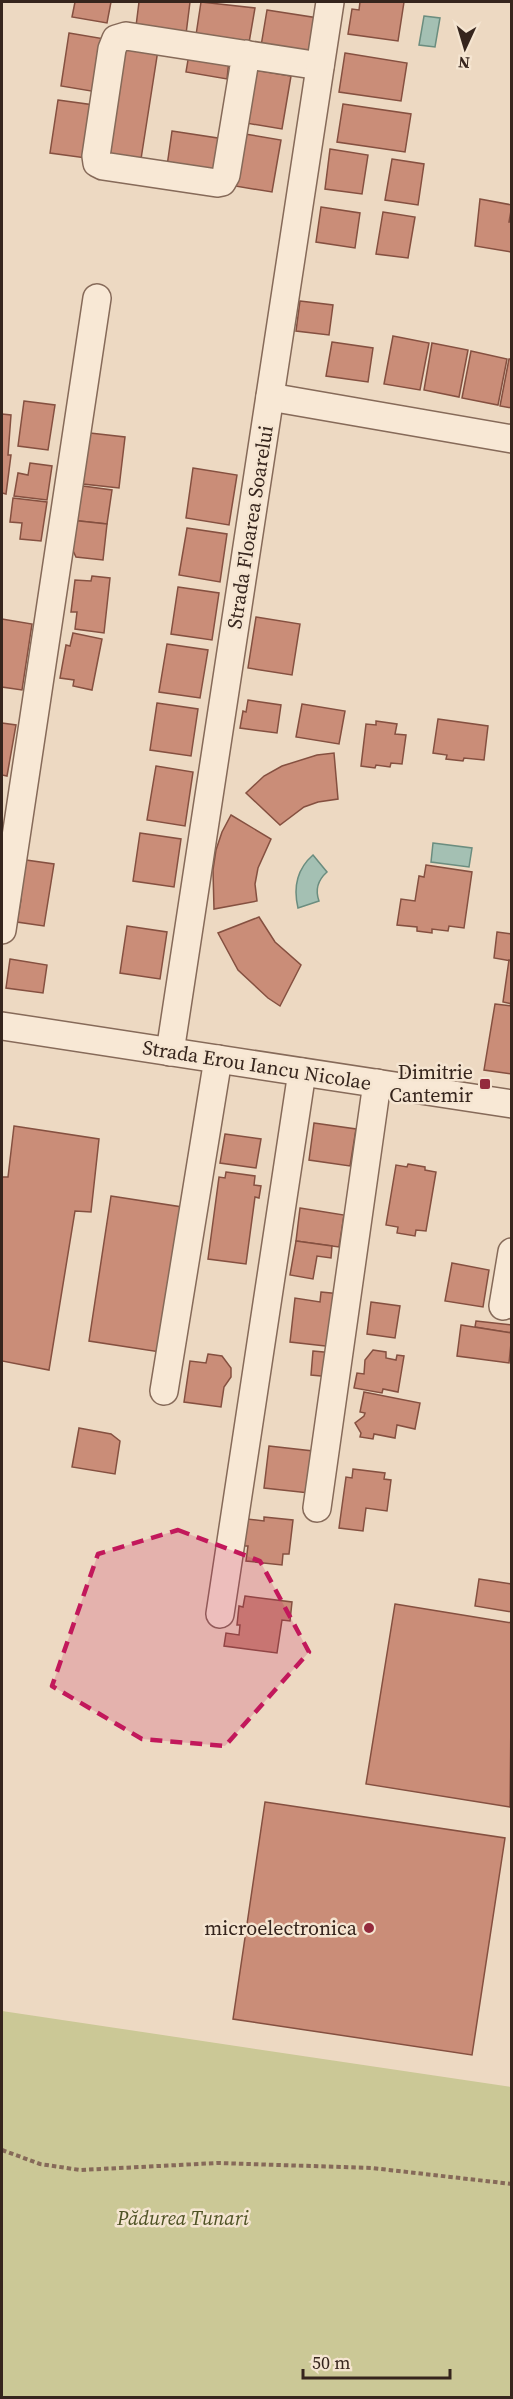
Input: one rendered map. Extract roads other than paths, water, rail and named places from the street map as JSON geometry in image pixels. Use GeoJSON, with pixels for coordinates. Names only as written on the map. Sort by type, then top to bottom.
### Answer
{"type":"FeatureCollection","features":[{"type":"Feature","properties":{"kind":"street","name":"Strada Floarea Soarelui"},"geometry":{"type":"LineString","coordinates":[[170,1052],[330,2]]}},
{"type":"Feature","properties":{"kind":"street"},"geometry":{"type":"LineString","coordinates":[[246,54],[226,175],[222,182],[103,166],[97,163],[96,156],[112,49],[116,39],[126,36],[246,54],[320,66]]}},
{"type":"Feature","properties":{"kind":"street"},"geometry":{"type":"LineString","coordinates":[[2,930],[98,298]]}},
{"type":"Feature","properties":{"kind":"street"},"geometry":{"type":"LineString","coordinates":[[270,397],[512,439]]}},
{"type":"Feature","properties":{"kind":"street","name":"Strada Erou Iancu Nicolae"},"geometry":{"type":"LineString","coordinates":[[2,1026],[512,1104]]}},
{"type":"Feature","properties":{"kind":"street"},"geometry":{"type":"LineString","coordinates":[[164,1390],[218,1059]]}},
{"type":"Feature","properties":{"kind":"street"},"geometry":{"type":"LineString","coordinates":[[220,1614],[302,1072]]}},
{"type":"Feature","properties":{"kind":"street"},"geometry":{"type":"LineString","coordinates":[[317,1508],[377,1083]]}},
{"type":"Feature","properties":{"kind":"street"},"geometry":{"type":"LineString","coordinates":[[502,1306],[512,1252]]}},
{"type":"Feature","properties":{"kind":"place","name":"Dimitrie Cantemir"},"geometry":{"type":"Point","coordinates":[485,1084]}},
{"type":"Feature","properties":{"kind":"place","name":"microelectronica"},"geometry":{"type":"Point","coordinates":[369,1928]}},
{"type":"Feature","properties":{"kind":"park label","name":"Pădurea Tunari"},"geometry":{"type":"Point","coordinates":[183,2218]}}]}
